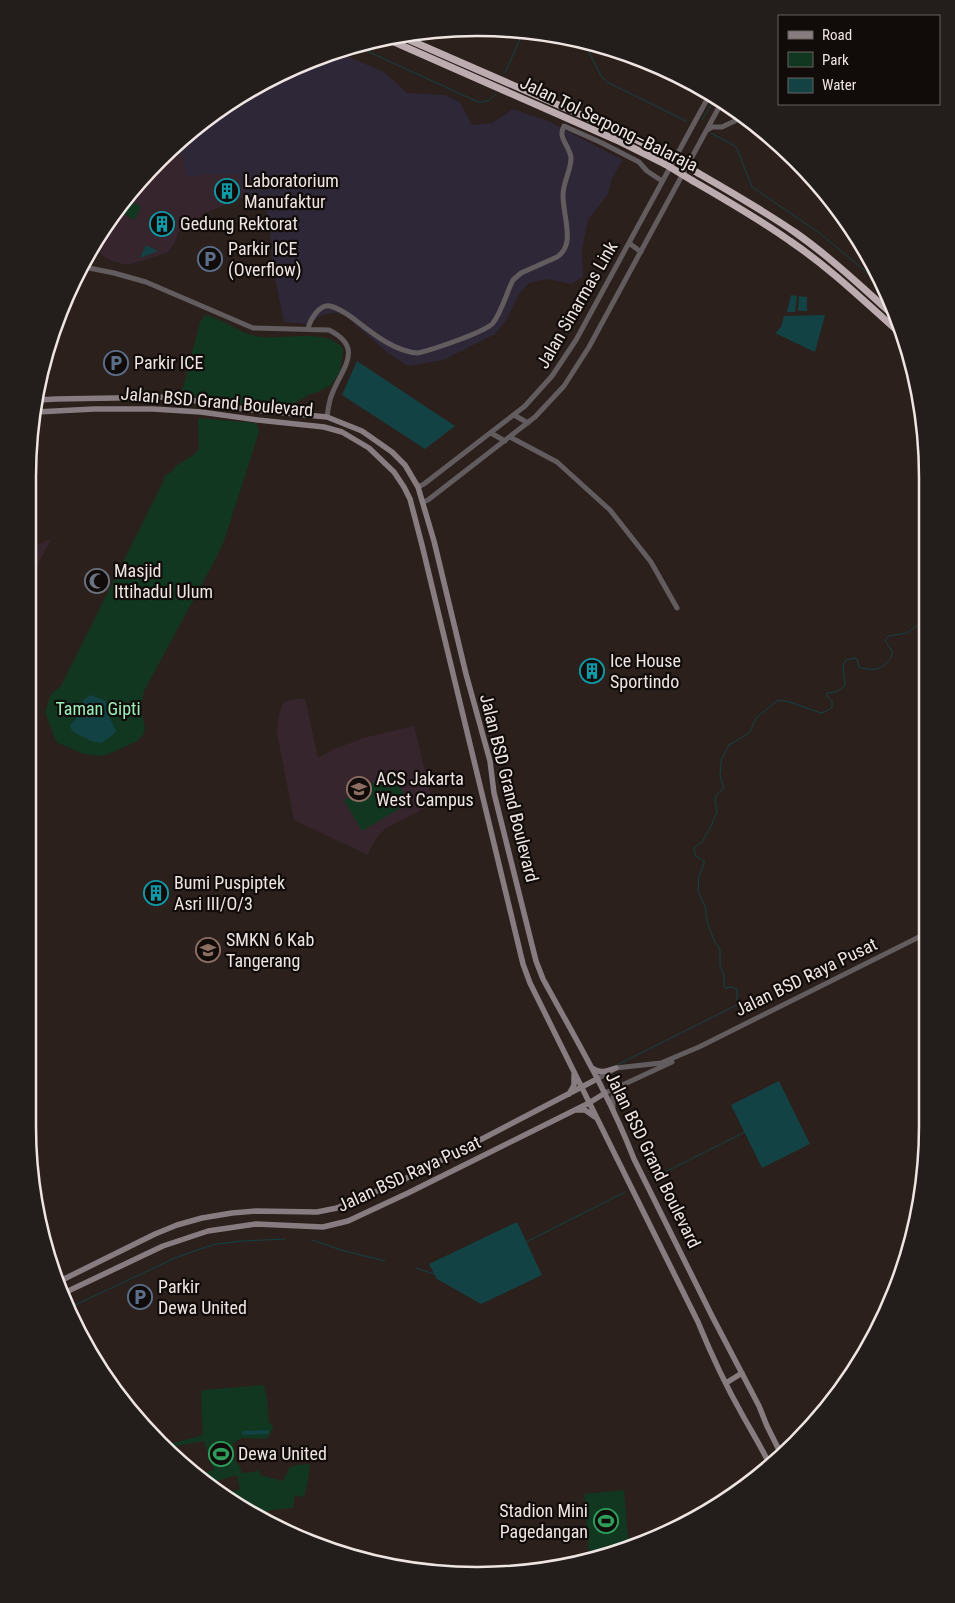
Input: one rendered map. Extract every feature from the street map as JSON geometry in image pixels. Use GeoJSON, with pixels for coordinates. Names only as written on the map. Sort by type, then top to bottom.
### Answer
{"type":"FeatureCollection","features":[{"type":"Feature","properties":{"kind":"highway","name":"Jalan Tol Serpong–Balaraja"},"geometry":{"type":"LineString","coordinates":[[414,41],[625,134],[669,156],[746,201],[797,234],[883,306]]}},
{"type":"Feature","properties":{"kind":"highway","name":"Jalan Tol Serpong–Balaraja"},"geometry":{"type":"LineString","coordinates":[[398,44],[621,142],[665,164],[792,241],[852,289],[891,325]]}},
{"type":"Feature","properties":{"kind":"main road","name":"Jalan BSD Grand Boulevard"},"geometry":{"type":"LineString","coordinates":[[44,400],[173,398],[244,409],[327,417],[362,431],[392,452],[405,465],[418,487],[434,541],[466,674],[490,761],[493,785],[536,961],[543,979],[605,1094],[634,1159],[712,1316],[760,1406],[766,1426],[778,1448]]}},
{"type":"Feature","properties":{"kind":"main road","name":"Jalan BSD Grand Boulevard"},"geometry":{"type":"LineString","coordinates":[[41,412],[94,408],[153,408],[324,427],[342,432],[369,448],[394,472],[406,491],[412,506],[523,964],[530,983],[743,1417],[767,1458]]}},
{"type":"Feature","properties":{"kind":"main road"},"geometry":{"type":"LineString","coordinates":[[406,491],[418,487]]}},
{"type":"Feature","properties":{"kind":"main road"},"geometry":{"type":"LineString","coordinates":[[412,506],[423,502]]}},
{"type":"Feature","properties":{"kind":"main road"},"geometry":{"type":"LineString","coordinates":[[480,789],[493,785]]}},
{"type":"Feature","properties":{"kind":"main road"},"geometry":{"type":"LineString","coordinates":[[588,1062],[598,1072],[616,1068]]}},
{"type":"Feature","properties":{"kind":"main road"},"geometry":{"type":"LineString","coordinates":[[567,1096],[574,1082],[573,1071]]}},
{"type":"Feature","properties":{"kind":"main road","name":"Jalan BSD Raya Pusat"},"geometry":{"type":"LineString","coordinates":[[64,1278],[162,1231],[202,1218],[256,1211],[316,1212],[337,1208],[402,1180],[597,1079]]}},
{"type":"Feature","properties":{"kind":"main road","name":"Jalan BSD Raya Pusat"},"geometry":{"type":"LineString","coordinates":[[69,1291],[126,1262],[163,1246],[208,1231],[256,1224],[323,1226],[348,1221],[394,1201],[605,1094]]}},
{"type":"Feature","properties":{"kind":"main road"},"geometry":{"type":"LineString","coordinates":[[575,1110],[585,1110],[597,1118]]}},
{"type":"Feature","properties":{"kind":"main road"},"geometry":{"type":"LineString","coordinates":[[120,1251],[126,1262]]}},
{"type":"Feature","properties":{"kind":"main road"},"geometry":{"type":"LineString","coordinates":[[726,1382],[742,1373]]}},
{"type":"Feature","properties":{"kind":"street","name":"Jalan Sinarmas Link"},"geometry":{"type":"LineString","coordinates":[[418,487],[514,415],[540,391],[564,360],[706,100]]}},
{"type":"Feature","properties":{"kind":"street","name":"Jalan Sinarmas Link"},"geometry":{"type":"LineString","coordinates":[[423,502],[508,439],[551,402],[576,368],[719,109]]}},
{"type":"Feature","properties":{"kind":"street"},"geometry":{"type":"LineString","coordinates":[[706,130],[736,120]]}},
{"type":"Feature","properties":{"kind":"street"},"geometry":{"type":"LineString","coordinates":[[308,329],[312,318],[323,308],[330,306],[346,314],[402,350],[418,353],[476,334],[489,327],[497,316],[506,293],[516,276],[521,272],[557,258],[565,248],[567,238],[563,195],[571,156],[562,138],[561,131],[564,126],[638,162],[662,181]]}},
{"type":"Feature","properties":{"kind":"street"},"geometry":{"type":"LineString","coordinates":[[629,243],[641,252]]}},
{"type":"Feature","properties":{"kind":"street"},"geometry":{"type":"LineString","coordinates":[[89,268],[146,282],[249,327],[258,329],[329,330],[339,335],[345,340],[349,349],[348,356],[342,376],[331,395],[327,417]]}},
{"type":"Feature","properties":{"kind":"street"},"geometry":{"type":"LineString","coordinates":[[514,415],[528,423]]}},
{"type":"Feature","properties":{"kind":"street"},"geometry":{"type":"LineString","coordinates":[[491,433],[557,462],[610,510],[651,562],[677,608]]}},
{"type":"Feature","properties":{"kind":"street","name":"Jalan BSD Raya Pusat"},"geometry":{"type":"LineString","coordinates":[[699,1047],[919,937]]}},
{"type":"Feature","properties":{"kind":"street"},"geometry":{"type":"LineString","coordinates":[[597,1079],[616,1068],[661,1063],[699,1047]]}},
{"type":"Feature","properties":{"kind":"street"},"geometry":{"type":"LineString","coordinates":[[605,1094],[621,1085],[653,1072],[699,1047]]}},
{"type":"Feature","properties":{"kind":"street"},"geometry":{"type":"LineString","coordinates":[[613,1111],[613,1096],[621,1085]]}},
{"type":"Feature","properties":{"kind":"shaded area"},"geometry":{"type":"Polygon","coordinates":[[[347,56],[384,72],[407,93],[444,95],[460,102],[472,125],[492,123],[513,109],[548,121],[623,160],[612,178],[608,194],[588,220],[582,249],[583,277],[571,284],[547,279],[529,283],[519,294],[507,319],[495,334],[443,360],[408,366],[388,353],[341,312],[322,315],[309,324],[284,322],[272,264],[270,228],[264,200],[255,196],[244,197],[207,212],[178,232],[175,242],[168,252],[163,254],[131,264],[110,260],[99,251],[127,209],[165,165],[209,127],[257,95],[282,82],[347,56]]]}},
{"type":"Feature","properties":{"kind":"shaded area"},"geometry":{"type":"Polygon","coordinates":[[[182,151],[186,176],[238,174],[244,197],[207,212],[178,232],[175,242],[168,252],[131,264],[110,260],[99,251],[127,209],[165,165],[182,151]]]}},
{"type":"Feature","properties":{"kind":"shaded area"},"geometry":{"type":"Polygon","coordinates":[[[51,539],[36,568],[36,546],[51,539]]]}},
{"type":"Feature","properties":{"kind":"shaded area","name":"ACS Jakarta West Campus"},"geometry":{"type":"Polygon","coordinates":[[[305,698],[318,758],[332,750],[363,738],[414,726],[433,804],[385,829],[378,836],[368,855],[294,820],[277,733],[279,715],[283,703],[305,698]]]}},
{"type":"Feature","properties":{"kind":"green space"},"geometry":{"type":"Polygon","coordinates":[[[133,202],[141,207],[134,220],[124,214],[133,202]]]}},
{"type":"Feature","properties":{"kind":"green space"},"geometry":{"type":"Polygon","coordinates":[[[205,315],[255,336],[315,336],[334,341],[342,347],[343,352],[340,372],[331,385],[287,406],[247,405],[181,395],[200,322],[205,315]]]}},
{"type":"Feature","properties":{"kind":"green space","name":"Taman Gipti"},"geometry":{"type":"Polygon","coordinates":[[[198,418],[255,423],[258,427],[259,432],[224,541],[144,691],[141,708],[145,729],[143,735],[137,741],[109,754],[100,756],[84,754],[58,743],[55,739],[45,712],[51,694],[61,686],[164,480],[164,476],[195,454],[199,448],[198,418]]]}},
{"type":"Feature","properties":{"kind":"green space"},"geometry":{"type":"Polygon","coordinates":[[[391,772],[409,803],[362,831],[344,800],[391,772]]]}},
{"type":"Feature","properties":{"kind":"green space","name":"Dewa United"},"geometry":{"type":"Polygon","coordinates":[[[264,1385],[269,1423],[272,1424],[273,1428],[267,1439],[242,1438],[233,1443],[234,1460],[239,1465],[242,1473],[259,1470],[260,1475],[283,1481],[289,1468],[296,1465],[310,1464],[304,1497],[295,1495],[293,1508],[271,1510],[266,1513],[232,1492],[240,1489],[237,1475],[216,1481],[209,1476],[205,1472],[214,1470],[204,1441],[175,1447],[171,1444],[203,1435],[201,1394],[203,1390],[264,1385]]]}},
{"type":"Feature","properties":{"kind":"green space","name":"Stadion Mini Pagedangan"},"geometry":{"type":"Polygon","coordinates":[[[624,1490],[628,1540],[589,1553],[584,1494],[624,1490]]]}},
{"type":"Feature","properties":{"kind":"water"},"geometry":{"type":"Polygon","coordinates":[[[146,245],[158,251],[140,258],[146,245]]]}},
{"type":"Feature","properties":{"kind":"water"},"geometry":{"type":"Polygon","coordinates":[[[791,295],[797,296],[795,312],[787,312],[791,295]]]}},
{"type":"Feature","properties":{"kind":"water"},"geometry":{"type":"Polygon","coordinates":[[[799,296],[807,297],[807,311],[798,311],[799,296]]]}},
{"type":"Feature","properties":{"kind":"water"},"geometry":{"type":"Polygon","coordinates":[[[825,315],[815,352],[775,333],[781,327],[784,316],[825,315]]]}},
{"type":"Feature","properties":{"kind":"water"},"geometry":{"type":"Polygon","coordinates":[[[357,361],[455,426],[425,449],[342,395],[357,361]]]}},
{"type":"Feature","properties":{"kind":"water"},"geometry":{"type":"Polygon","coordinates":[[[91,695],[106,701],[107,712],[116,731],[101,743],[91,741],[72,731],[70,725],[77,718],[83,701],[91,695]]]}},
{"type":"Feature","properties":{"kind":"water"},"geometry":{"type":"Polygon","coordinates":[[[779,1081],[810,1144],[762,1168],[731,1105],[779,1081]]]}},
{"type":"Feature","properties":{"kind":"water"},"geometry":{"type":"Polygon","coordinates":[[[517,1222],[542,1275],[481,1304],[437,1279],[429,1264],[517,1222]]]}},
{"type":"Feature","properties":{"kind":"water"},"geometry":{"type":"Polygon","coordinates":[[[269,1430],[269,1434],[242,1435],[242,1431],[269,1430]]]}},
{"type":"Feature","properties":{"kind":"waterway"},"geometry":{"type":"LineString","coordinates":[[505,73],[520,38]]}},
{"type":"Feature","properties":{"kind":"waterway"},"geometry":{"type":"LineString","coordinates":[[366,50],[478,102],[488,101],[496,94]]}},
{"type":"Feature","properties":{"kind":"waterway"},"geometry":{"type":"LineString","coordinates":[[588,50],[601,76],[607,82],[686,121]]}},
{"type":"Feature","properties":{"kind":"waterway"},"geometry":{"type":"LineString","coordinates":[[702,120],[712,104]]}},
{"type":"Feature","properties":{"kind":"waterway"},"geometry":{"type":"LineString","coordinates":[[711,133],[735,146],[752,187],[818,232],[869,274]]}},
{"type":"Feature","properties":{"kind":"waterway"},"geometry":{"type":"LineString","coordinates":[[617,1065],[737,1005],[737,989],[725,988],[724,986],[724,974],[720,966],[720,950],[707,922],[705,906],[698,891],[699,876],[704,861],[696,856],[694,850],[702,842],[717,812],[715,799],[717,794],[724,788],[720,776],[721,761],[729,745],[749,733],[757,717],[778,700],[790,702],[821,713],[827,711],[832,707],[832,701],[827,696],[827,693],[836,692],[845,686],[843,665],[846,660],[855,658],[859,667],[865,669],[882,667],[890,660],[892,654],[885,640],[889,636],[907,633],[919,624]]}},
{"type":"Feature","properties":{"kind":"waterway"},"geometry":{"type":"LineString","coordinates":[[651,1179],[745,1132]]}},
{"type":"Feature","properties":{"kind":"waterway"},"geometry":{"type":"LineString","coordinates":[[526,1242],[625,1192]]}},
{"type":"Feature","properties":{"kind":"waterway"},"geometry":{"type":"LineString","coordinates":[[75,1305],[175,1258],[200,1249],[216,1244],[285,1239]]}},
{"type":"Feature","properties":{"kind":"waterway"},"geometry":{"type":"LineString","coordinates":[[312,1240],[341,1250],[385,1261]]}},
{"type":"Feature","properties":{"kind":"waterway"},"geometry":{"type":"LineString","coordinates":[[416,1268],[434,1274]]}},
{"type":"Feature","properties":{"kind":"place","name":"Laboratorium Manufaktur"},"geometry":{"type":"Point","coordinates":[227,191]}},
{"type":"Feature","properties":{"kind":"place","name":"Gedung Rektorat"},"geometry":{"type":"Point","coordinates":[162,224]}},
{"type":"Feature","properties":{"kind":"place","name":"Parkir ICE (Overflow)"},"geometry":{"type":"Point","coordinates":[210,259]}},
{"type":"Feature","properties":{"kind":"place","name":"Parkir ICE"},"geometry":{"type":"Point","coordinates":[116,363]}},
{"type":"Feature","properties":{"kind":"place","name":"Masjid Ittihadul Ulum"},"geometry":{"type":"Point","coordinates":[97,581]}},
{"type":"Feature","properties":{"kind":"place","name":"Ice House Sportindo"},"geometry":{"type":"Point","coordinates":[592,671]}},
{"type":"Feature","properties":{"kind":"place","name":"ACS Jakarta West Campus"},"geometry":{"type":"Point","coordinates":[359,789]}},
{"type":"Feature","properties":{"kind":"place","name":"Bumi Puspiptek Asri III/O/3"},"geometry":{"type":"Point","coordinates":[156,893]}},
{"type":"Feature","properties":{"kind":"place","name":"SMKN 6 Kab Tangerang"},"geometry":{"type":"Point","coordinates":[208,950]}},
{"type":"Feature","properties":{"kind":"place","name":"Parkir Dewa United"},"geometry":{"type":"Point","coordinates":[140,1297]}},
{"type":"Feature","properties":{"kind":"place","name":"Dewa United"},"geometry":{"type":"Point","coordinates":[221,1454]}},
{"type":"Feature","properties":{"kind":"place","name":"Stadion Mini Pagedangan"},"geometry":{"type":"Point","coordinates":[606,1521]}}]}
